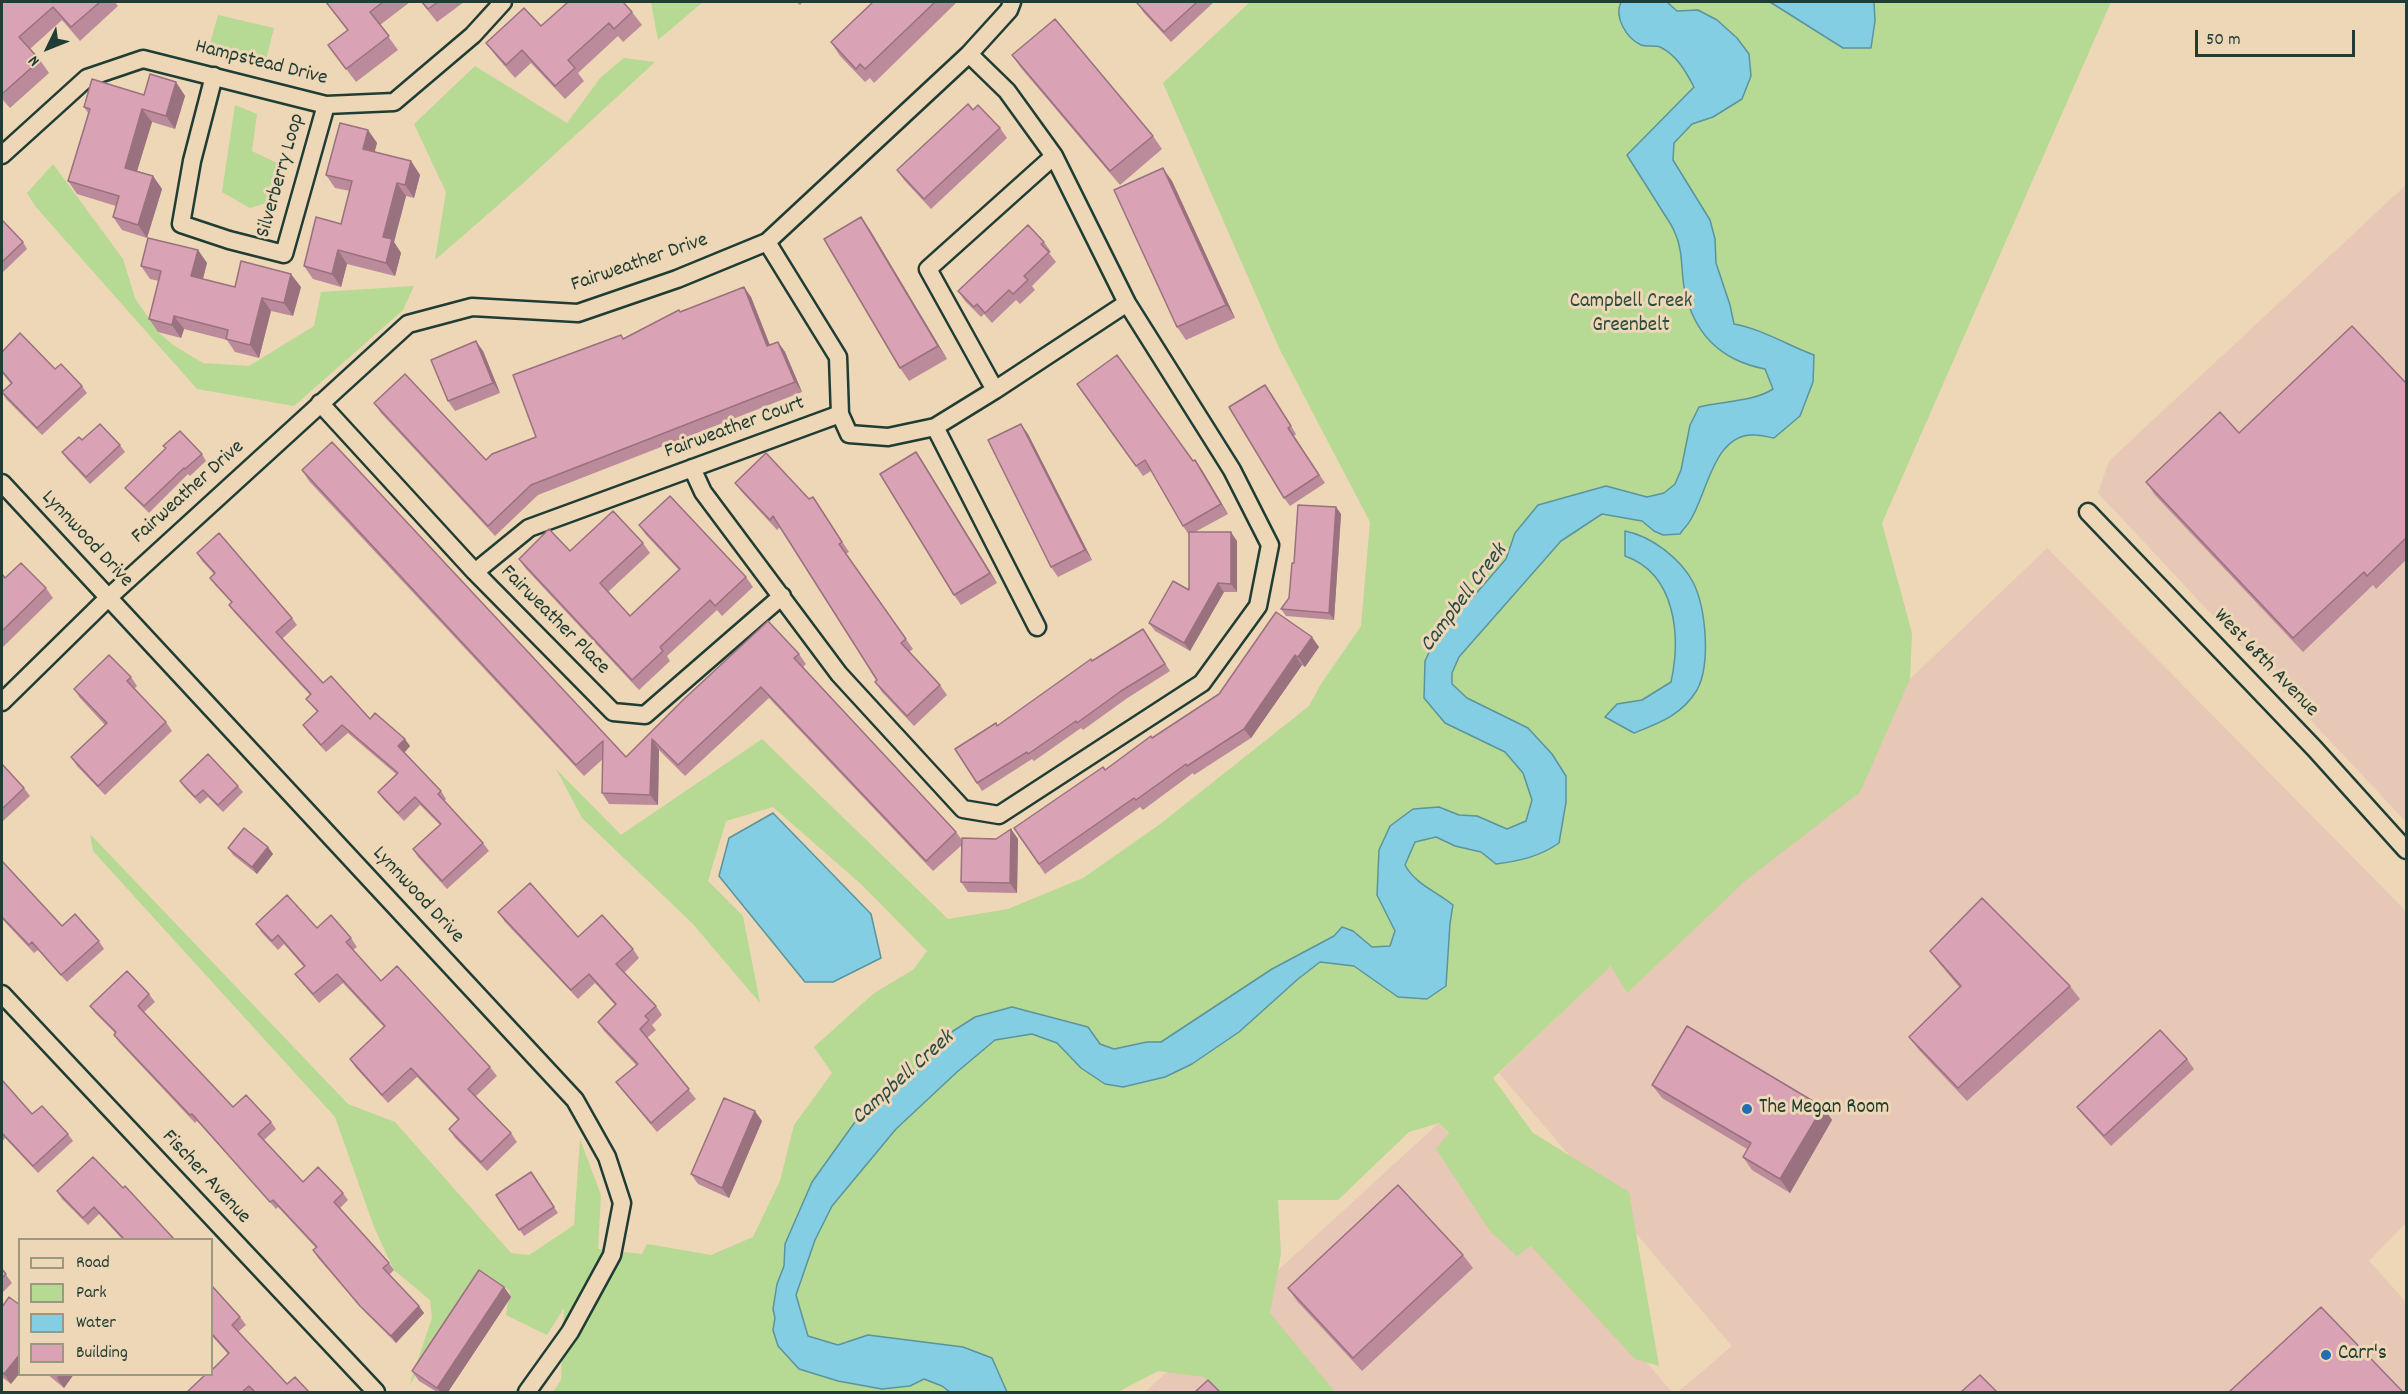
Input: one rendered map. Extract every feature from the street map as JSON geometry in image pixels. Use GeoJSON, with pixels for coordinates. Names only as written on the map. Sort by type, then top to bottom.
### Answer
{"type":"FeatureCollection","features":[{"type":"Feature","properties":{"kind":"street","name":"Hampstead Drive"},"geometry":{"type":"LineString","coordinates":[[2,155],[87,78],[143,60],[326,105],[394,102],[473,35],[503,2]]}},
{"type":"Feature","properties":{"kind":"street","name":"Fairweather Drive"},"geometry":{"type":"LineString","coordinates":[[2,702],[109,597],[408,324],[472,307],[578,313],[677,279],[767,242],[969,54],[1009,10],[1012,2]]}},
{"type":"Feature","properties":{"kind":"street"},"geometry":{"type":"LineString","coordinates":[[692,468],[704,492],[839,674],[963,808],[999,815],[1202,682],[1258,606],[1270,545],[1232,470],[1127,303],[1054,156],[1007,91],[969,54]]}},
{"type":"Feature","properties":{"kind":"street","name":"Silverberry Loop"},"geometry":{"type":"LineString","coordinates":[[214,76],[192,161],[181,224],[229,240],[284,254],[326,105]]}},
{"type":"Feature","properties":{"kind":"street"},"geometry":{"type":"LineString","coordinates":[[994,390],[928,269],[1054,156]]}},
{"type":"Feature","properties":{"kind":"street"},"geometry":{"type":"LineString","coordinates":[[767,242],[838,357],[840,414],[849,434],[888,438],[935,427],[1127,303]]}},
{"type":"Feature","properties":{"kind":"street","name":"Fairweather Place"},"geometry":{"type":"LineString","coordinates":[[320,404],[475,572],[613,712],[645,715],[782,596]]}},
{"type":"Feature","properties":{"kind":"street","name":"Fairweather Court"},"geometry":{"type":"LineString","coordinates":[[475,572],[529,528],[840,414]]}},
{"type":"Feature","properties":{"kind":"street"},"geometry":{"type":"LineString","coordinates":[[935,427],[1037,627]]}},
{"type":"Feature","properties":{"kind":"street","name":"Lynnwood Drive"},"geometry":{"type":"LineString","coordinates":[[2,483],[576,1100],[607,1157],[622,1203],[612,1256],[570,1332],[527,1392]]}},
{"type":"Feature","properties":{"kind":"street","name":"West 68th Avenue"},"geometry":{"type":"LineString","coordinates":[[2088,512],[2314,748],[2406,850]]}},
{"type":"Feature","properties":{"kind":"street","name":"Fischer Avenue"},"geometry":{"type":"LineString","coordinates":[[2,994],[376,1392]]}},
{"type":"Feature","properties":{"kind":"shaded area"},"geometry":{"type":"Polygon","coordinates":[[[2406,185],[2406,822],[2098,493],[2109,461],[2406,185]]]}},
{"type":"Feature","properties":{"kind":"shaded area"},"geometry":{"type":"Polygon","coordinates":[[[2047,548],[2406,911],[2406,1223],[2369,1261],[2406,1302],[2406,1392],[1678,1392],[1732,1346],[1499,1073],[2047,548]]]}},
{"type":"Feature","properties":{"kind":"shaded area"},"geometry":{"type":"Polygon","coordinates":[[[1439,1123],[1672,1392],[1145,1392],[1439,1123]]]}},
{"type":"Feature","properties":{"kind":"green space"},"geometry":{"type":"Polygon","coordinates":[[[651,2],[703,2],[658,40],[651,2]]]}},
{"type":"Feature","properties":{"kind":"green space","name":"Campbell Creek Greenbelt"},"geometry":{"type":"Polygon","coordinates":[[[1250,2],[2111,2],[1882,523],[1912,633],[1910,679],[1860,792],[1745,881],[1627,993],[1611,966],[1493,1078],[1533,1133],[1629,1192],[1659,1366],[1635,1359],[1531,1246],[1517,1256],[1490,1231],[1436,1149],[1449,1133],[1439,1123],[1409,1132],[1338,1200],[1278,1200],[1281,1254],[1270,1313],[1335,1392],[1218,1392],[1204,1377],[1158,1371],[1118,1392],[553,1392],[561,1380],[564,1308],[547,1335],[506,1315],[510,1291],[479,1270],[409,1386],[432,1318],[430,1300],[394,1270],[374,1227],[335,1117],[93,851],[90,834],[348,1104],[395,1122],[511,1253],[529,1255],[574,1225],[580,1139],[601,1195],[598,1249],[642,1254],[647,1244],[711,1255],[753,1237],[780,1181],[794,1125],[832,1073],[814,1047],[873,994],[914,969],[927,951],[862,885],[773,807],[726,821],[708,881],[743,916],[760,1003],[692,923],[582,818],[556,769],[621,835],[762,739],[948,919],[1008,909],[1083,878],[1159,825],[1309,706],[1321,684],[1361,626],[1370,522],[1280,350],[1163,83],[1250,2]]]}},
{"type":"Feature","properties":{"kind":"green space"},"geometry":{"type":"Polygon","coordinates":[[[218,15],[274,28],[264,67],[208,51],[218,15]]]}},
{"type":"Feature","properties":{"kind":"green space"},"geometry":{"type":"Polygon","coordinates":[[[624,58],[655,62],[520,186],[435,260],[446,192],[414,124],[475,66],[567,123],[601,77],[624,58]]]}},
{"type":"Feature","properties":{"kind":"green space"},"geometry":{"type":"Polygon","coordinates":[[[235,105],[257,114],[252,151],[277,163],[281,184],[276,200],[250,208],[222,192],[235,105]]]}},
{"type":"Feature","properties":{"kind":"green space"},"geometry":{"type":"Polygon","coordinates":[[[53,164],[123,259],[135,298],[158,332],[173,345],[203,363],[249,366],[314,326],[321,292],[414,286],[403,310],[294,406],[197,389],[35,206],[27,193],[53,164]]]}},
{"type":"Feature","properties":{"kind":"water"},"geometry":{"type":"Polygon","coordinates":[[[1621,2],[1667,2],[1677,11],[1698,10],[1717,20],[1737,38],[1749,54],[1751,76],[1742,99],[1713,117],[1692,124],[1674,143],[1673,160],[1710,220],[1715,239],[1716,263],[1734,324],[1764,333],[1814,355],[1813,382],[1800,416],[1774,438],[1755,435],[1741,437],[1730,443],[1714,466],[1697,508],[1680,534],[1663,535],[1642,521],[1602,514],[1561,541],[1459,657],[1452,673],[1452,684],[1467,698],[1528,728],[1552,754],[1566,776],[1566,802],[1559,843],[1529,858],[1496,864],[1481,852],[1455,846],[1436,837],[1415,842],[1405,865],[1421,883],[1453,905],[1446,986],[1427,999],[1398,997],[1354,966],[1320,962],[1239,1032],[1192,1064],[1165,1077],[1123,1087],[1105,1084],[1081,1068],[1057,1043],[1032,1034],[995,1040],[896,1129],[832,1206],[815,1240],[796,1295],[808,1336],[838,1345],[868,1335],[963,1347],[992,1358],[1007,1392],[950,1392],[924,1379],[910,1386],[882,1389],[838,1381],[799,1369],[778,1346],[773,1330],[775,1318],[773,1309],[777,1284],[784,1266],[785,1244],[812,1182],[860,1115],[913,1075],[950,1033],[975,1017],[1012,1007],[1088,1027],[1100,1044],[1114,1049],[1147,1042],[1161,1042],[1272,969],[1334,936],[1342,927],[1353,931],[1372,947],[1390,946],[1395,931],[1377,895],[1379,850],[1390,826],[1413,809],[1439,807],[1459,815],[1477,816],[1507,829],[1526,821],[1532,800],[1523,773],[1505,752],[1445,723],[1424,698],[1425,661],[1433,644],[1449,617],[1472,598],[1506,559],[1515,533],[1538,505],[1606,486],[1647,497],[1664,493],[1675,484],[1681,470],[1690,425],[1699,407],[1747,399],[1773,389],[1765,369],[1734,359],[1711,342],[1701,331],[1688,303],[1684,287],[1678,239],[1627,155],[1694,87],[1676,59],[1666,50],[1641,45],[1626,32],[1619,14],[1621,2]]]}},
{"type":"Feature","properties":{"kind":"water"},"geometry":{"type":"Polygon","coordinates":[[[1770,2],[1874,2],[1875,21],[1871,48],[1843,48],[1770,2]]]}},
{"type":"Feature","properties":{"kind":"water"},"geometry":{"type":"Polygon","coordinates":[[[1625,531],[1655,543],[1681,565],[1693,582],[1697,593],[1705,636],[1704,666],[1697,690],[1691,699],[1669,717],[1634,733],[1605,717],[1617,704],[1642,700],[1671,682],[1675,645],[1671,608],[1665,592],[1655,577],[1642,565],[1625,556],[1625,531]]]}},
{"type":"Feature","properties":{"kind":"water"},"geometry":{"type":"Polygon","coordinates":[[[773,813],[871,914],[881,958],[833,982],[805,982],[719,876],[729,838],[773,813]]]}},
{"type":"Feature","properties":{"kind":"building"},"geometry":{"type":"Polygon","coordinates":[[[2,2],[100,2],[71,27],[53,7],[19,37],[40,60],[2,94],[2,2]]]}},
{"type":"Feature","properties":{"kind":"building"},"geometry":{"type":"Polygon","coordinates":[[[326,2],[383,2],[370,12],[389,36],[346,69],[328,45],[348,30],[326,2]]]}},
{"type":"Feature","properties":{"kind":"building"},"geometry":{"type":"Polygon","coordinates":[[[422,2],[438,2],[428,9],[422,2]]]}},
{"type":"Feature","properties":{"kind":"building"},"geometry":{"type":"Polygon","coordinates":[[[568,2],[623,2],[632,12],[614,29],[609,23],[568,60],[575,68],[555,86],[522,50],[506,65],[486,43],[524,8],[541,26],[568,2]]]}},
{"type":"Feature","properties":{"kind":"building"},"geometry":{"type":"Polygon","coordinates":[[[873,2],[935,2],[865,69],[860,64],[856,69],[831,42],[873,2]]]}},
{"type":"Feature","properties":{"kind":"building"},"geometry":{"type":"Polygon","coordinates":[[[1197,2],[1164,32],[1137,3],[1197,2]]]}},
{"type":"Feature","properties":{"kind":"building"},"geometry":{"type":"Polygon","coordinates":[[[1055,19],[1153,136],[1110,171],[1012,55],[1055,19]]]}},
{"type":"Feature","properties":{"kind":"building"},"geometry":{"type":"Polygon","coordinates":[[[150,74],[176,82],[166,116],[142,109],[125,168],[153,176],[138,225],[113,217],[119,196],[68,181],[90,109],[84,107],[92,79],[144,95],[150,74]]]}},
{"type":"Feature","properties":{"kind":"building"},"geometry":{"type":"Polygon","coordinates":[[[968,104],[973,110],[978,105],[1000,128],[924,199],[897,170],[968,104]]]}},
{"type":"Feature","properties":{"kind":"building"},"geometry":{"type":"Polygon","coordinates":[[[340,123],[368,130],[363,149],[411,161],[405,185],[397,183],[383,237],[392,239],[386,263],[338,250],[332,274],[304,266],[316,217],[341,224],[352,181],[326,175],[340,123]]]}},
{"type":"Feature","properties":{"kind":"building"},"geometry":{"type":"Polygon","coordinates":[[[1163,168],[1226,305],[1177,327],[1114,190],[1163,168]]]}},
{"type":"Feature","properties":{"kind":"building"},"geometry":{"type":"Polygon","coordinates":[[[861,217],[938,346],[900,368],[824,239],[861,217]]]}},
{"type":"Feature","properties":{"kind":"building"},"geometry":{"type":"Polygon","coordinates":[[[2,222],[23,242],[2,262],[2,222]]]}},
{"type":"Feature","properties":{"kind":"building"},"geometry":{"type":"Polygon","coordinates":[[[1028,225],[1044,242],[1041,244],[1049,252],[1024,276],[1028,280],[1013,294],[1009,290],[985,313],[977,304],[974,307],[958,291],[1028,225]]]}},
{"type":"Feature","properties":{"kind":"building"},"geometry":{"type":"Polygon","coordinates":[[[148,238],[198,250],[191,276],[235,287],[241,261],[291,274],[284,303],[262,298],[250,345],[226,339],[228,330],[174,316],[172,325],[149,319],[161,271],[141,266],[148,238]]]}},
{"type":"Feature","properties":{"kind":"building"},"geometry":{"type":"Polygon","coordinates":[[[744,287],[767,346],[778,342],[795,382],[531,485],[488,526],[374,403],[405,374],[486,460],[492,454],[536,437],[513,375],[621,335],[623,339],[679,310],[680,312],[744,287]]]}},
{"type":"Feature","properties":{"kind":"building"},"geometry":{"type":"Polygon","coordinates":[[[2352,326],[2406,383],[2406,538],[2367,576],[2364,572],[2293,638],[2146,482],[2220,412],[2239,433],[2352,326]]]}},
{"type":"Feature","properties":{"kind":"building"},"geometry":{"type":"Polygon","coordinates":[[[20,333],[55,369],[61,364],[82,386],[37,428],[2,392],[12,383],[2,371],[2,352],[20,333]]]}},
{"type":"Feature","properties":{"kind":"building"},"geometry":{"type":"Polygon","coordinates":[[[476,341],[493,383],[448,401],[431,360],[476,341]]]}},
{"type":"Feature","properties":{"kind":"building"},"geometry":{"type":"Polygon","coordinates":[[[1117,355],[1193,461],[1195,460],[1221,504],[1183,526],[1145,460],[1136,466],[1077,384],[1117,355]]]}},
{"type":"Feature","properties":{"kind":"building"},"geometry":{"type":"Polygon","coordinates":[[[1265,385],[1291,426],[1288,428],[1319,475],[1284,498],[1229,407],[1265,385]]]}},
{"type":"Feature","properties":{"kind":"building"},"geometry":{"type":"Polygon","coordinates":[[[100,424],[120,445],[86,477],[62,452],[79,437],[82,440],[100,424]]]}},
{"type":"Feature","properties":{"kind":"building"},"geometry":{"type":"Polygon","coordinates":[[[1021,424],[1085,550],[1051,567],[988,440],[1021,424]]]}},
{"type":"Feature","properties":{"kind":"building"},"geometry":{"type":"Polygon","coordinates":[[[180,431],[202,454],[144,506],[125,488],[166,448],[163,446],[180,431]]]}},
{"type":"Feature","properties":{"kind":"building"},"geometry":{"type":"Polygon","coordinates":[[[332,442],[626,757],[768,621],[799,654],[794,658],[956,832],[926,861],[761,687],[678,765],[652,739],[650,795],[602,793],[603,741],[576,765],[302,470],[332,442]]]}},
{"type":"Feature","properties":{"kind":"building"},"geometry":{"type":"Polygon","coordinates":[[[916,452],[990,573],[954,595],[880,474],[916,452]]]}},
{"type":"Feature","properties":{"kind":"building"},"geometry":{"type":"Polygon","coordinates":[[[766,453],[809,499],[813,497],[842,542],[839,544],[906,639],[901,643],[940,685],[907,716],[875,682],[877,680],[773,516],[770,520],[735,483],[766,453]]]}},
{"type":"Feature","properties":{"kind":"building"},"geometry":{"type":"Polygon","coordinates":[[[670,496],[746,577],[715,606],[710,600],[660,647],[663,651],[632,680],[519,559],[549,529],[570,551],[613,511],[643,543],[600,583],[630,616],[680,569],[639,525],[670,496]]]}},
{"type":"Feature","properties":{"kind":"building"},"geometry":{"type":"Polygon","coordinates":[[[1298,505],[1336,507],[1329,613],[1281,609],[1289,598],[1298,505]]]}},
{"type":"Feature","properties":{"kind":"building"},"geometry":{"type":"Polygon","coordinates":[[[1189,532],[1231,532],[1231,584],[1218,583],[1184,643],[1149,623],[1173,581],[1189,590],[1189,532]]]}},
{"type":"Feature","properties":{"kind":"building"},"geometry":{"type":"Polygon","coordinates":[[[219,533],[292,618],[276,632],[323,683],[331,676],[370,719],[375,713],[405,739],[398,746],[441,791],[438,794],[483,843],[442,881],[413,849],[441,824],[415,797],[398,813],[378,792],[398,773],[342,725],[321,745],[303,725],[318,711],[306,699],[311,694],[229,605],[232,602],[210,578],[215,573],[197,553],[219,533]]]}},
{"type":"Feature","properties":{"kind":"building"},"geometry":{"type":"Polygon","coordinates":[[[21,563],[46,588],[2,631],[2,574],[5,578],[21,563]]]}},
{"type":"Feature","properties":{"kind":"building"},"geometry":{"type":"Polygon","coordinates":[[[1276,612],[1312,637],[1298,657],[1295,655],[1244,729],[1187,766],[1186,764],[1136,800],[1134,798],[1039,864],[1014,828],[1103,767],[1105,770],[1151,736],[1152,738],[1219,694],[1276,612]]]}},
{"type":"Feature","properties":{"kind":"building"},"geometry":{"type":"Polygon","coordinates":[[[1143,629],[1165,664],[1121,691],[1077,723],[1076,721],[1028,754],[1027,752],[977,783],[955,749],[996,723],[997,726],[1091,659],[1092,661],[1143,629]]]}},
{"type":"Feature","properties":{"kind":"building"},"geometry":{"type":"Polygon","coordinates":[[[109,655],[131,677],[127,681],[166,722],[98,786],[71,757],[107,723],[74,689],[109,655]]]}},
{"type":"Feature","properties":{"kind":"building"},"geometry":{"type":"Polygon","coordinates":[[[208,754],[238,786],[218,805],[203,790],[195,797],[180,781],[208,754]]]}},
{"type":"Feature","properties":{"kind":"building"},"geometry":{"type":"Polygon","coordinates":[[[2,764],[24,788],[2,809],[2,764]]]}},
{"type":"Feature","properties":{"kind":"building"},"geometry":{"type":"Polygon","coordinates":[[[244,828],[268,847],[252,867],[228,848],[244,828]]]}},
{"type":"Feature","properties":{"kind":"building"},"geometry":{"type":"Polygon","coordinates":[[[1011,829],[1010,883],[961,882],[962,838],[996,839],[1011,829]]]}},
{"type":"Feature","properties":{"kind":"building"},"geometry":{"type":"Polygon","coordinates":[[[2,861],[62,926],[75,914],[99,941],[61,975],[32,942],[29,945],[2,917],[2,861]]]}},
{"type":"Feature","properties":{"kind":"building"},"geometry":{"type":"Polygon","coordinates":[[[530,883],[578,937],[602,915],[633,949],[616,964],[656,1006],[645,1016],[649,1020],[640,1029],[689,1089],[651,1123],[616,1082],[638,1064],[598,1022],[616,1004],[589,974],[571,990],[498,912],[530,883]]]}},
{"type":"Feature","properties":{"kind":"building"},"geometry":{"type":"Polygon","coordinates":[[[287,895],[317,928],[331,915],[351,938],[346,942],[381,981],[397,966],[490,1067],[468,1089],[511,1133],[481,1162],[449,1129],[459,1119],[411,1068],[382,1095],[350,1059],[385,1026],[337,974],[313,994],[295,974],[305,966],[278,935],[272,941],[256,924],[287,895]]]}},
{"type":"Feature","properties":{"kind":"building"},"geometry":{"type":"Polygon","coordinates":[[[1982,898],[2070,986],[1958,1088],[1909,1037],[1961,986],[1930,951],[1982,898]]]}},
{"type":"Feature","properties":{"kind":"building"},"geometry":{"type":"Polygon","coordinates":[[[127,971],[149,994],[138,1006],[233,1107],[246,1095],[271,1122],[258,1134],[303,1182],[318,1167],[343,1193],[334,1202],[389,1263],[383,1268],[419,1306],[391,1336],[360,1306],[313,1250],[317,1247],[273,1200],[270,1202],[192,1114],[190,1115],[114,1035],[116,1032],[90,1006],[127,971]]]}},
{"type":"Feature","properties":{"kind":"building","name":"The Megan Room"},"geometry":{"type":"Polygon","coordinates":[[[1687,1026],[1823,1107],[1780,1179],[1743,1157],[1751,1143],[1652,1085],[1687,1026]]]}},
{"type":"Feature","properties":{"kind":"building"},"geometry":{"type":"Polygon","coordinates":[[[2160,1030],[2187,1059],[2104,1136],[2077,1107],[2160,1030]]]}},
{"type":"Feature","properties":{"kind":"building"},"geometry":{"type":"Polygon","coordinates":[[[2,1080],[32,1114],[42,1106],[68,1134],[33,1166],[2,1133],[2,1080]]]}},
{"type":"Feature","properties":{"kind":"building"},"geometry":{"type":"Polygon","coordinates":[[[724,1098],[755,1111],[722,1188],[691,1174],[724,1098]]]}},
{"type":"Feature","properties":{"kind":"building"},"geometry":{"type":"Polygon","coordinates":[[[93,1157],[123,1188],[125,1186],[173,1238],[123,1238],[94,1207],[83,1218],[57,1191],[93,1157]]]}},
{"type":"Feature","properties":{"kind":"building"},"geometry":{"type":"Polygon","coordinates":[[[531,1172],[554,1207],[519,1230],[496,1195],[531,1172]]]}},
{"type":"Feature","properties":{"kind":"building"},"geometry":{"type":"Polygon","coordinates":[[[1398,1185],[1463,1255],[1353,1358],[1288,1288],[1398,1185]]]}},
{"type":"Feature","properties":{"kind":"building"},"geometry":{"type":"Polygon","coordinates":[[[479,1270],[504,1287],[437,1388],[412,1371],[479,1270]]]}},
{"type":"Feature","properties":{"kind":"building"},"geometry":{"type":"Polygon","coordinates":[[[213,1287],[240,1317],[232,1325],[287,1384],[295,1377],[309,1392],[255,1392],[249,1386],[242,1392],[187,1392],[204,1376],[213,1376],[213,1369],[229,1353],[213,1335],[213,1287]]]}},
{"type":"Feature","properties":{"kind":"building"},"geometry":{"type":"Polygon","coordinates":[[[9,1297],[18,1304],[18,1356],[4,1374],[2,1372],[2,1307],[9,1297]]]}},
{"type":"Feature","properties":{"kind":"building","name":"Carr's"},"geometry":{"type":"Polygon","coordinates":[[[2321,1307],[2403,1392],[2229,1392],[2321,1307]]]}},
{"type":"Feature","properties":{"kind":"building"},"geometry":{"type":"Polygon","coordinates":[[[1980,1375],[1997,1392],[1961,1392],[1980,1375]]]}},
{"type":"Feature","properties":{"kind":"building"},"geometry":{"type":"Polygon","coordinates":[[[1208,1380],[1220,1392],[1195,1392],[1208,1380]]]}},
{"type":"Feature","properties":{"kind":"place","name":"The Megan Room"},"geometry":{"type":"Point","coordinates":[1747,1109]}},
{"type":"Feature","properties":{"kind":"place","name":"Carr's"},"geometry":{"type":"Point","coordinates":[2326,1355]}},
{"type":"Feature","properties":{"kind":"water label","name":"Campbell Creek"},"geometry":{"type":"Point","coordinates":[1465,599]}},
{"type":"Feature","properties":{"kind":"water label","name":"Campbell Creek"},"geometry":{"type":"Point","coordinates":[904,1079]}}]}
